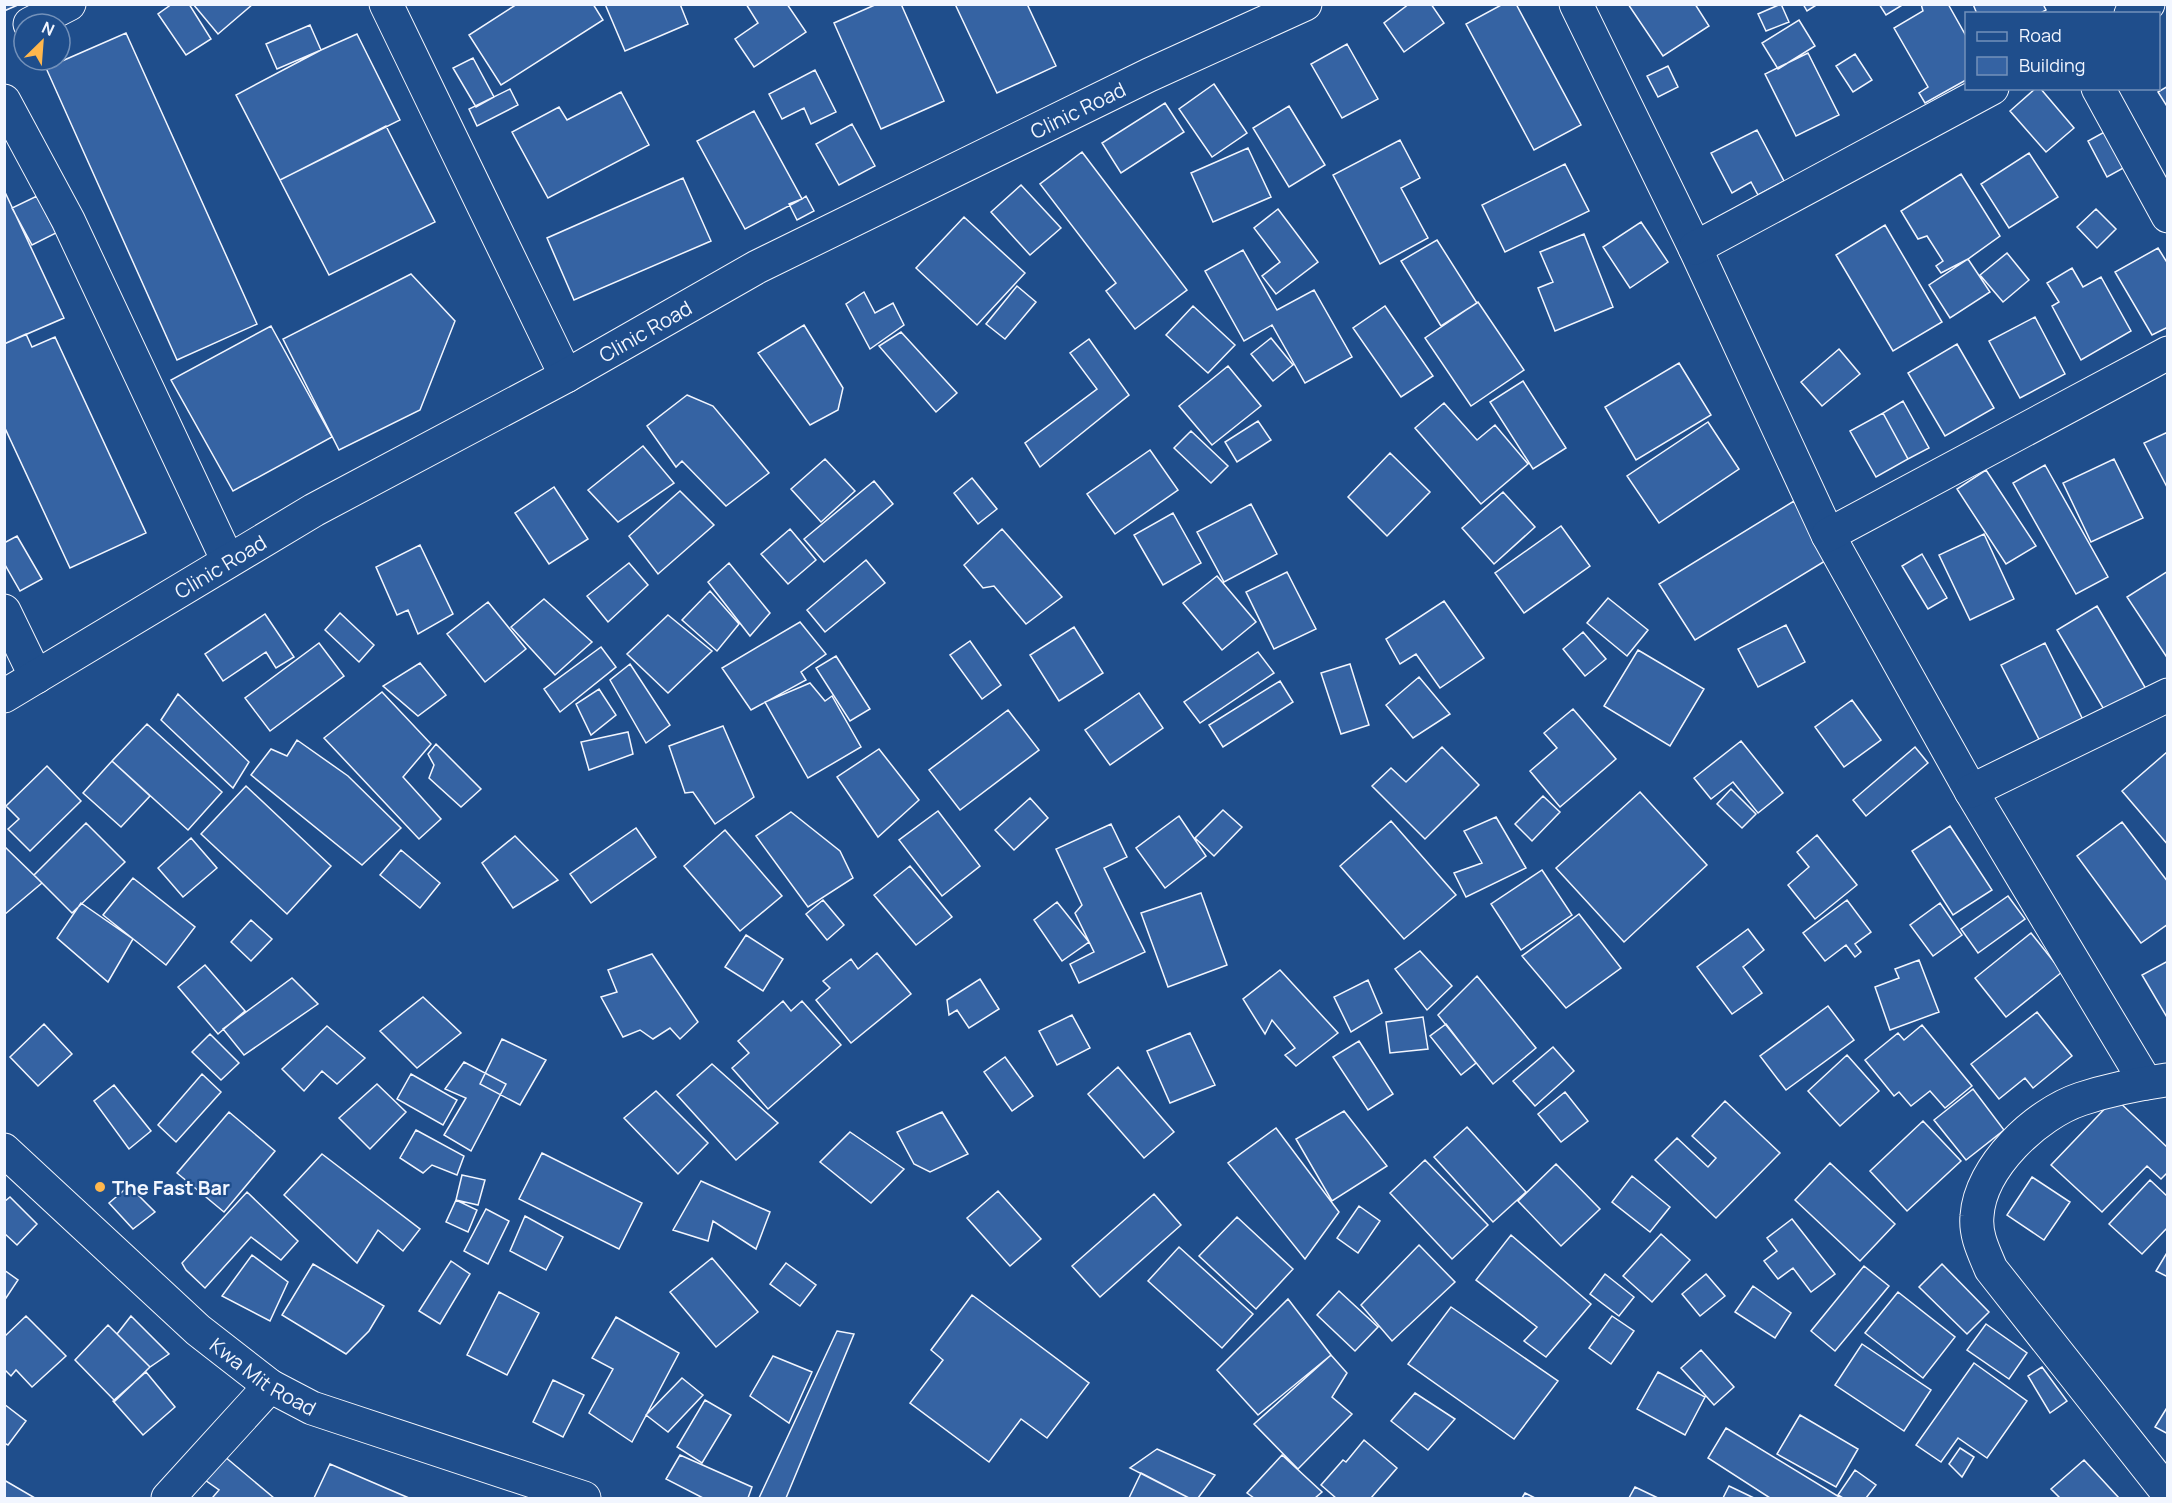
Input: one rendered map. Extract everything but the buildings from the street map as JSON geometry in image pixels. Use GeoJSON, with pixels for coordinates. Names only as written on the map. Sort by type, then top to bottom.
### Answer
{"type":"FeatureCollection","features":[{"type":"Feature","properties":{"kind":"street"},"geometry":{"type":"LineString","coordinates":[[53,12],[69,4]]}},
{"type":"Feature","properties":{"kind":"street"},"geometry":{"type":"LineString","coordinates":[[386,4],[566,376]]}},
{"type":"Feature","properties":{"kind":"street","name":"Clinic Road"},"geometry":{"type":"LineString","coordinates":[[4,696],[314,510],[566,376],[757,267],[1149,75],[1305,4]]}},
{"type":"Feature","properties":{"kind":"street"},"geometry":{"type":"LineString","coordinates":[[1576,4],[1695,248],[1828,535],[1971,791],[2157,1082],[2080,1099],[2046,1115],[2018,1139],[1994,1168],[1980,1196],[1976,1218],[1980,1245],[1991,1269],[2168,1493]]}},
{"type":"Feature","properties":{"kind":"street"},"geometry":{"type":"LineString","coordinates":[[2134,12],[2148,4]]}},
{"type":"Feature","properties":{"kind":"street"},"geometry":{"type":"LineString","coordinates":[[1695,248],[1988,90]]}},
{"type":"Feature","properties":{"kind":"street"},"geometry":{"type":"LineString","coordinates":[[2099,90],[2168,216]]}},
{"type":"Feature","properties":{"kind":"street"},"geometry":{"type":"LineString","coordinates":[[4,100],[68,220],[228,561]]}},
{"type":"Feature","properties":{"kind":"street"},"geometry":{"type":"LineString","coordinates":[[1828,535],[2168,353]]}},
{"type":"Feature","properties":{"kind":"street"},"geometry":{"type":"LineString","coordinates":[[4,611],[36,677]]}},
{"type":"Feature","properties":{"kind":"street"},"geometry":{"type":"LineString","coordinates":[[1971,791],[2168,695]]}},
{"type":"Feature","properties":{"kind":"street","name":"Kwa Mit Road"},"geometry":{"type":"LineString","coordinates":[[4,1150],[198,1330],[270,1386],[312,1408],[584,1498]]}},
{"type":"Feature","properties":{"kind":"street"},"geometry":{"type":"LineString","coordinates":[[168,1498],[270,1386]]}},
{"type":"Feature","properties":{"kind":"place","name":"The Fast Bar"},"geometry":{"type":"Point","coordinates":[100,1187]}}]}
